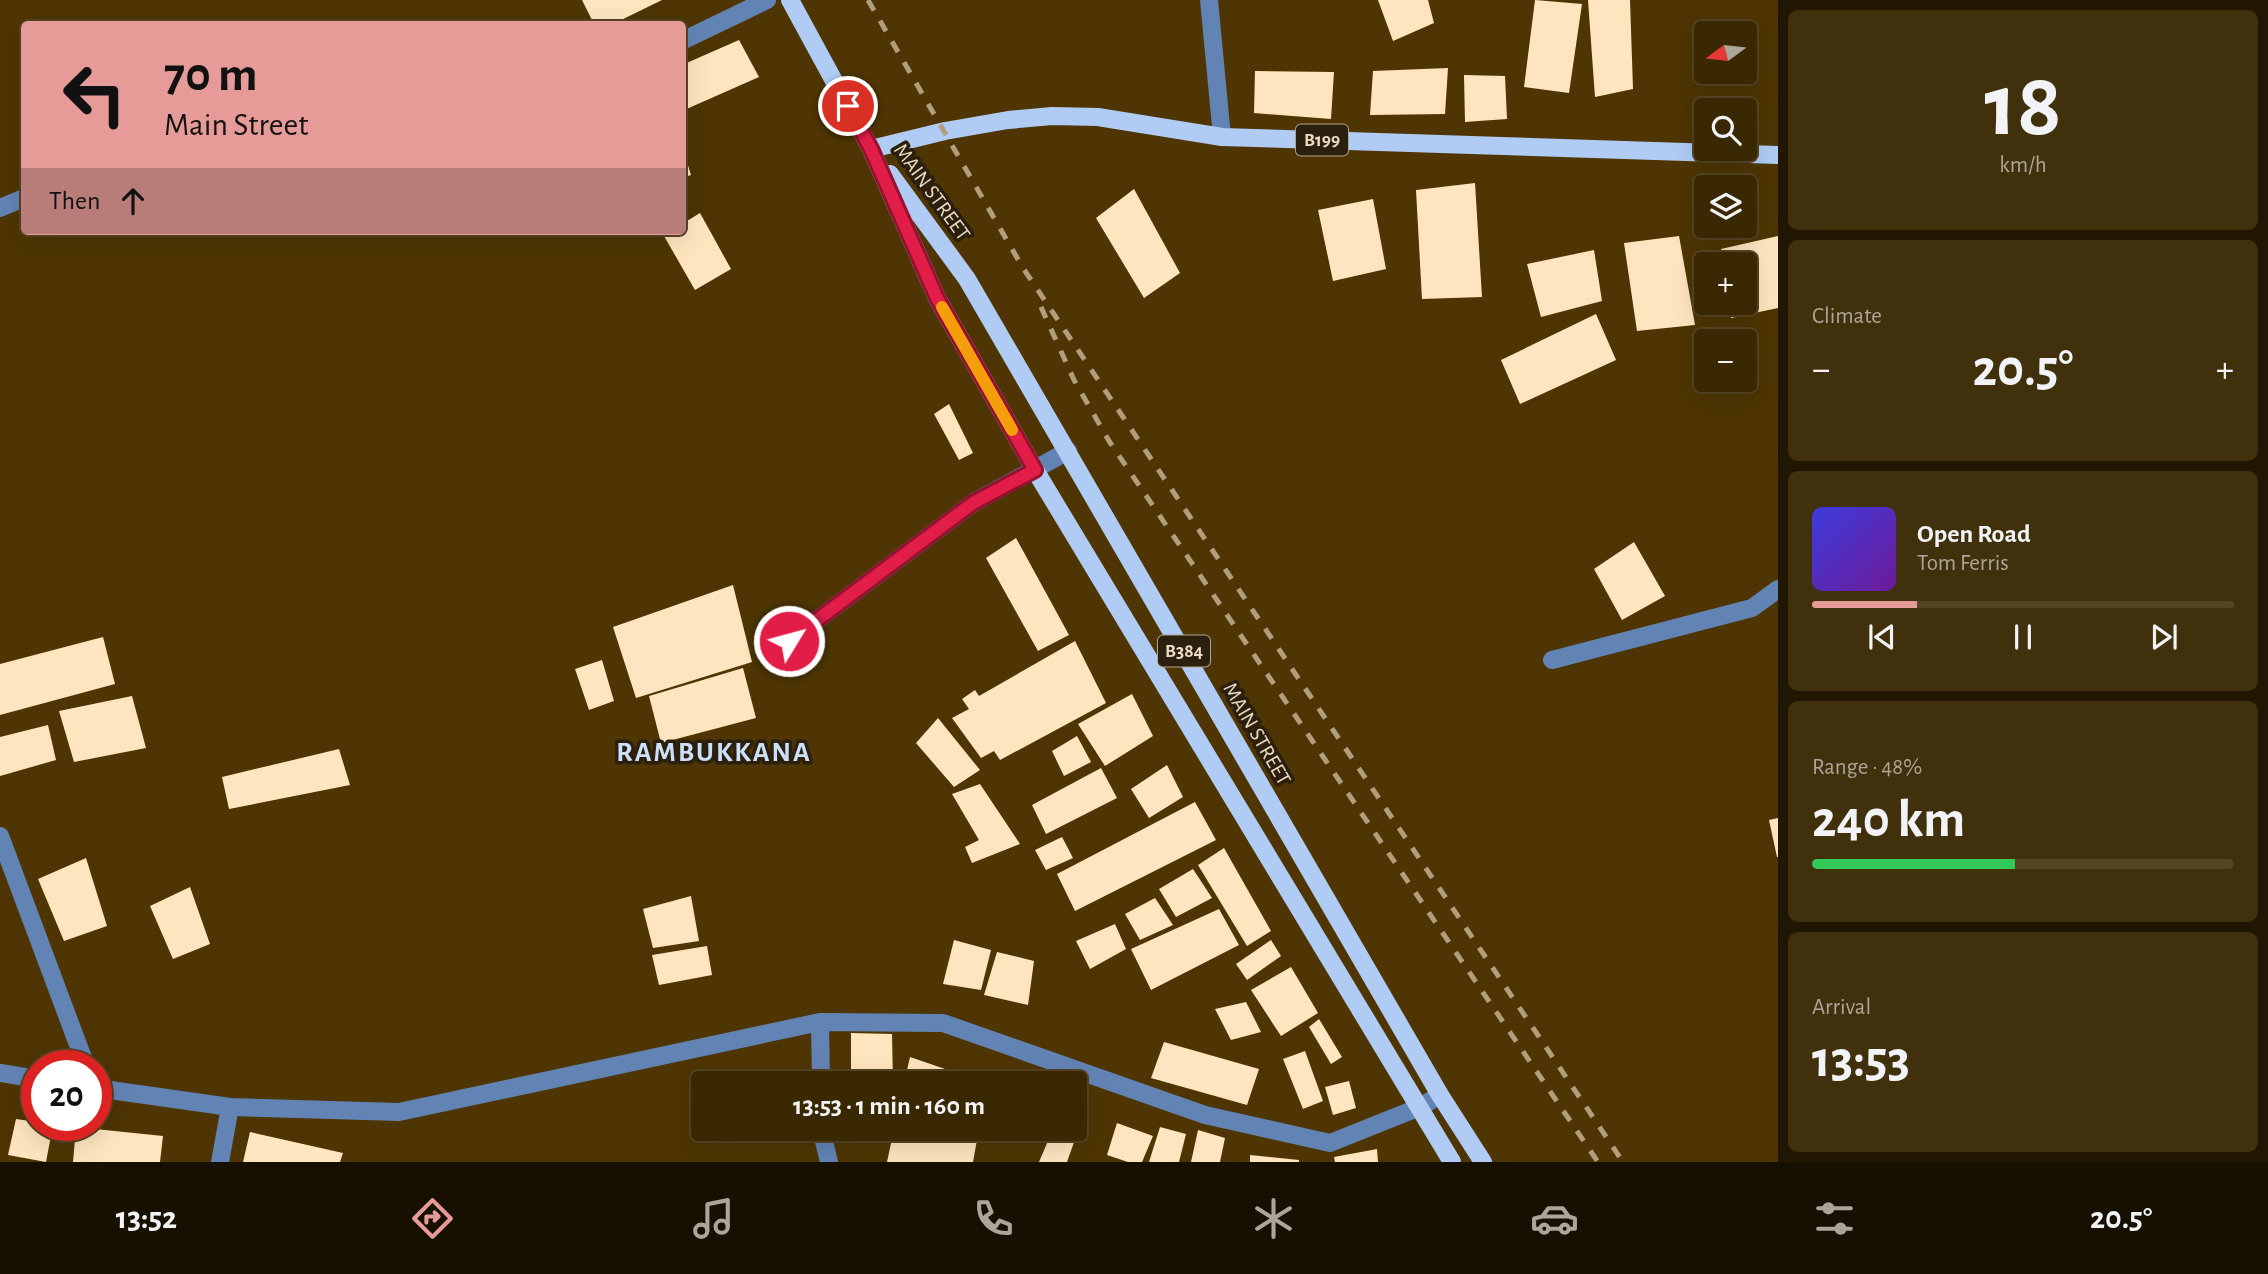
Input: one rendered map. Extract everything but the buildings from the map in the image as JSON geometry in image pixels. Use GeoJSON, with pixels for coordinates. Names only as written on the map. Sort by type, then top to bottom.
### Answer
{"type":"FeatureCollection","features":[{"type":"Feature","properties":{"kind":"main road"},"geometry":{"type":"LineString","coordinates":[[790,0],[871,149]]}},
{"type":"Feature","properties":{"kind":"main road","name":"B199"},"geometry":{"type":"LineString","coordinates":[[871,149],[944,131],[1052,116],[1098,117],[1222,137],[1778,155]]}},
{"type":"Feature","properties":{"kind":"main road","name":"MAIN STREET"},"geometry":{"type":"LineString","coordinates":[[871,149],[967,279],[1440,1095],[1483,1162]]}},
{"type":"Feature","properties":{"kind":"main road","name":"MAIN STREET"},"geometry":{"type":"LineString","coordinates":[[871,149],[937,298],[1035,470],[1452,1162]]}},
{"type":"Feature","properties":{"kind":"street"},"geometry":{"type":"LineString","coordinates":[[686,39],[767,0]]}},
{"type":"Feature","properties":{"kind":"street"},"geometry":{"type":"LineString","coordinates":[[1209,0],[1222,137]]}},
{"type":"Feature","properties":{"kind":"street"},"geometry":{"type":"LineString","coordinates":[[0,208],[21,199]]}},
{"type":"Feature","properties":{"kind":"street"},"geometry":{"type":"LineString","coordinates":[[789,641],[973,503],[1068,451]]}},
{"type":"Feature","properties":{"kind":"street"},"geometry":{"type":"LineString","coordinates":[[1552,660],[1752,608],[1778,589]]}},
{"type":"Feature","properties":{"kind":"street"},"geometry":{"type":"LineString","coordinates":[[0,836],[80,1050]]}},
{"type":"Feature","properties":{"kind":"street"},"geometry":{"type":"LineString","coordinates":[[112,1090],[230,1107],[399,1112],[820,1022],[943,1023],[1205,1115],[1330,1143],[1420,1107],[1440,1095]]}},
{"type":"Feature","properties":{"kind":"street"},"geometry":{"type":"LineString","coordinates":[[820,1022],[821,1071]]}},
{"type":"Feature","properties":{"kind":"street"},"geometry":{"type":"LineString","coordinates":[[0,1073],[21,1076]]}},
{"type":"Feature","properties":{"kind":"street"},"geometry":{"type":"LineString","coordinates":[[220,1162],[230,1107]]}},
{"type":"Feature","properties":{"kind":"street"},"geometry":{"type":"LineString","coordinates":[[824,1141],[829,1162]]}},
{"type":"Feature","properties":{"kind":"railway"},"geometry":{"type":"LineString","coordinates":[[868,0],[1023,268],[1623,1162]]}},
{"type":"Feature","properties":{"kind":"railway"},"geometry":{"type":"LineString","coordinates":[[1041,307],[1074,380],[1109,441],[1598,1162]]}},
{"type":"Feature","properties":{"kind":"slow traffic"},"geometry":{"type":"LineString","coordinates":[[942,307],[1012,430]]}},
{"type":"Feature","properties":{"kind":"district","name":"RAMBUKKANA"},"geometry":{"type":"Point","coordinates":[714,753]}},
{"type":"Feature","properties":{"kind":"route"},"geometry":{"type":"LineString","coordinates":[[789,641],[973,503],[1035,470],[937,298],[871,149],[848,106]]}}]}
